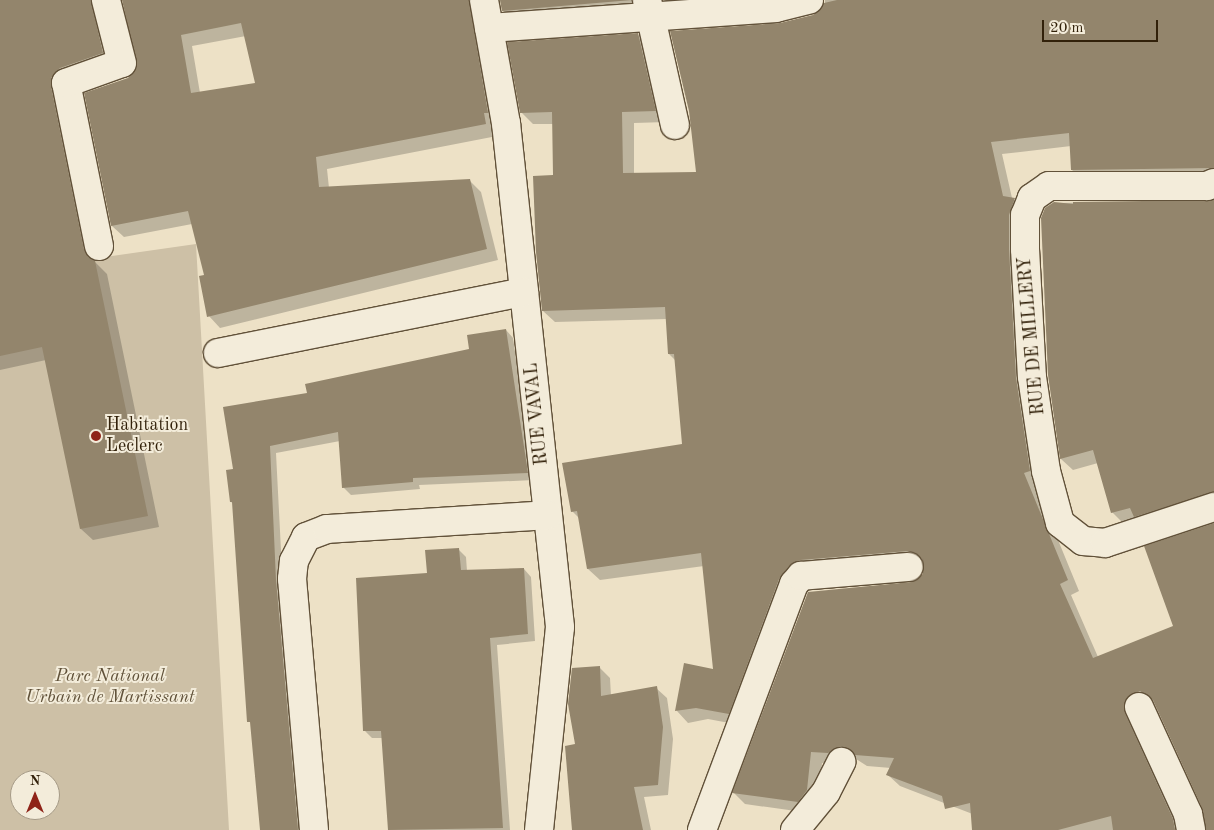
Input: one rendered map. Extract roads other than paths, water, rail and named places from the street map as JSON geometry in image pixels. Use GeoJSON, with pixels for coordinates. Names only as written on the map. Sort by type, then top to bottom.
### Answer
{"type":"FeatureCollection","features":[{"type":"Feature","properties":{"kind":"street"},"geometry":{"type":"LineString","coordinates":[[98,246],[66,83],[122,63],[106,0]]}},
{"type":"Feature","properties":{"kind":"street","name":"RUE VAVAL"},"geometry":{"type":"LineString","coordinates":[[484,0],[506,123],[560,627],[539,830]]}},
{"type":"Feature","properties":{"kind":"street"},"geometry":{"type":"LineString","coordinates":[[489,28],[648,7],[776,8],[809,0]]}},
{"type":"Feature","properties":{"kind":"street"},"geometry":{"type":"LineString","coordinates":[[648,7],[675,125]]}},
{"type":"Feature","properties":{"kind":"street","name":"RUE DE MILLERY"},"geometry":{"type":"LineString","coordinates":[[1214,183],[1207,186],[1049,186],[1032,198],[1025,215],[1032,377],[1046,471],[1060,523],[1083,542],[1105,543],[1214,507]]}},
{"type":"Feature","properties":{"kind":"street"},"geometry":{"type":"LineString","coordinates":[[218,353],[524,292]]}},
{"type":"Feature","properties":{"kind":"street"},"geometry":{"type":"LineString","coordinates":[[314,830],[292,579],[294,561],[306,537],[327,529],[548,515]]}},
{"type":"Feature","properties":{"kind":"street"},"geometry":{"type":"LineString","coordinates":[[702,830],[794,584],[801,576],[908,567]]}},
{"type":"Feature","properties":{"kind":"street"},"geometry":{"type":"LineString","coordinates":[[1139,707],[1188,814],[1191,830]]}},
{"type":"Feature","properties":{"kind":"street"},"geometry":{"type":"LineString","coordinates":[[795,830],[826,792],[841,762]]}},
{"type":"Feature","properties":{"kind":"place","name":"Habitation Leclerc"},"geometry":{"type":"Point","coordinates":[96,436]}},
{"type":"Feature","properties":{"kind":"park label","name":"Parc National Urbain de Martissant"},"geometry":{"type":"Point","coordinates":[110,688]}}]}
